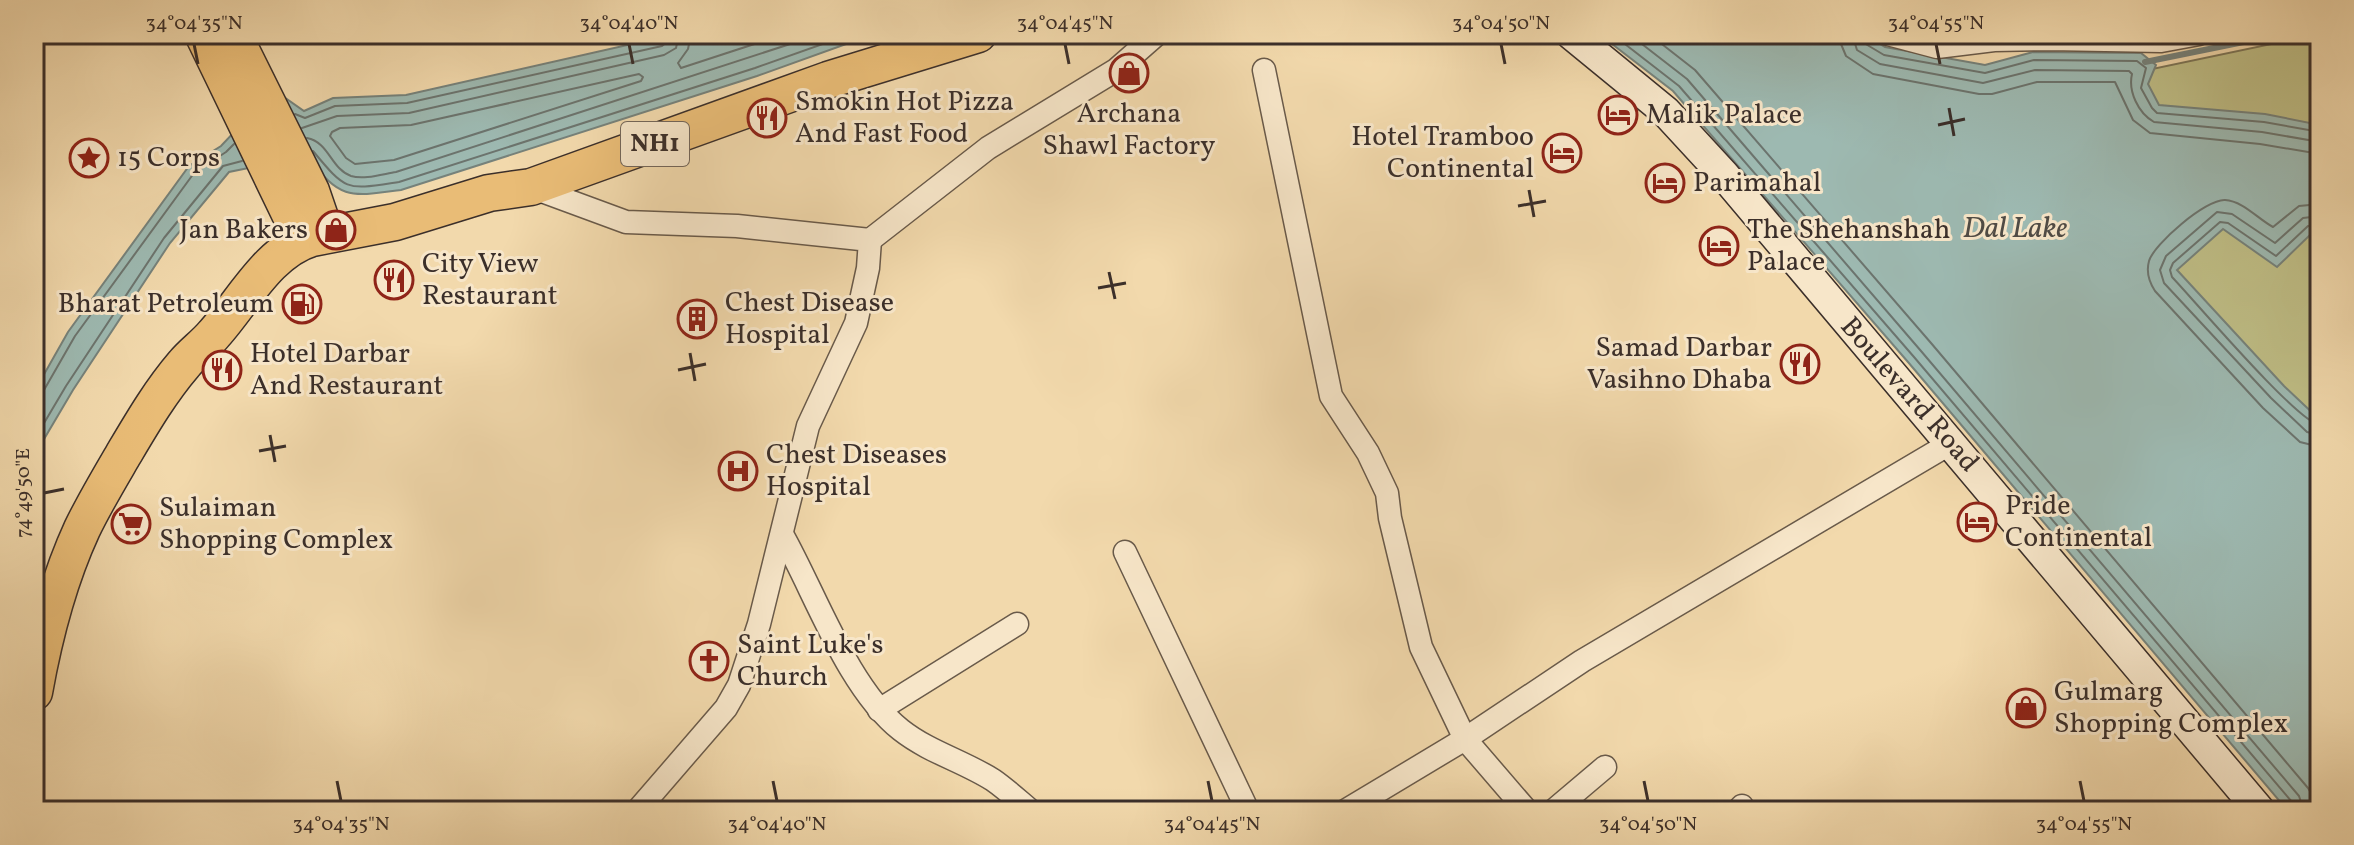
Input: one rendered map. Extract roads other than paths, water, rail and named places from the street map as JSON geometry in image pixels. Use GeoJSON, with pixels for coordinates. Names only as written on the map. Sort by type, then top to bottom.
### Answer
{"type":"FeatureCollection","features":[{"type":"Feature","properties":{"kind":"highway","name":"NH1"},"geometry":{"type":"LineString","coordinates":[[306,217],[395,222],[489,193],[531,187],[616,147],[822,62],[916,34]]}},
{"type":"Feature","properties":{"kind":"highway","name":"NH1"},"geometry":{"type":"LineString","coordinates":[[34,692],[44,638],[83,528],[149,411],[186,361],[214,335],[243,296],[285,252],[306,217],[393,203],[525,166],[616,147],[978,34]]}},
{"type":"Feature","properties":{"kind":"main road"},"geometry":{"type":"LineString","coordinates":[[202,34],[245,90],[306,217]]}},
{"type":"Feature","properties":{"kind":"main road"},"geometry":{"type":"LineString","coordinates":[[234,34],[245,90]]}},
{"type":"Feature","properties":{"kind":"main road","name":"Boulevard Road"},"geometry":{"type":"LineString","coordinates":[[1571,34],[1665,111],[1724,175],[2260,811]]}},
{"type":"Feature","properties":{"kind":"street"},"geometry":{"type":"LineString","coordinates":[[531,187],[626,222],[737,226],[870,240],[988,148],[1116,70],[1157,34]]}},
{"type":"Feature","properties":{"kind":"street"},"geometry":{"type":"LineString","coordinates":[[1888,34],[1937,47],[1994,40],[2161,41],[2199,34]]}},
{"type":"Feature","properties":{"kind":"street"},"geometry":{"type":"LineString","coordinates":[[1264,70],[1331,396],[1368,453],[1387,493],[1390,518],[1421,647],[1465,739],[1527,811]]}},
{"type":"Feature","properties":{"kind":"street"},"geometry":{"type":"LineString","coordinates":[[637,811],[726,708],[739,685],[783,536],[808,426],[856,323],[868,268],[870,240]]}},
{"type":"Feature","properties":{"kind":"street"},"geometry":{"type":"LineString","coordinates":[[1345,811],[1465,739],[1582,661],[1951,443]]}},
{"type":"Feature","properties":{"kind":"street"},"geometry":{"type":"LineString","coordinates":[[783,536],[845,659],[879,710],[900,730],[992,780],[1031,811]]}},
{"type":"Feature","properties":{"kind":"street"},"geometry":{"type":"LineString","coordinates":[[1125,552],[1248,811]]}},
{"type":"Feature","properties":{"kind":"street"},"geometry":{"type":"LineString","coordinates":[[879,710],[1017,624]]}},
{"type":"Feature","properties":{"kind":"street"},"geometry":{"type":"LineString","coordinates":[[1553,811],[1605,767]]}},
{"type":"Feature","properties":{"kind":"water"},"geometry":{"type":"Polygon","coordinates":[[[676,34],[874,34],[757,76],[401,190],[369,194],[347,192],[328,181],[308,156],[229,172],[170,243],[73,390],[34,456],[34,392],[68,332],[189,166],[221,146],[274,90],[304,111],[333,98],[406,95],[676,34]]]}},
{"type":"Feature","properties":{"kind":"water","name":"Dal Lake"},"geometry":{"type":"Polygon","coordinates":[[[1599,34],[1864,34],[1885,47],[1985,65],[2033,52],[2141,53],[2156,65],[2148,84],[2159,105],[2265,114],[2320,125],[2320,243],[2313,232],[2277,267],[2223,229],[2177,270],[2284,386],[2320,420],[2320,811],[2288,811],[1908,362],[1673,91],[1599,34]]]}},
{"type":"Feature","properties":{"kind":"waterway"},"geometry":{"type":"LineString","coordinates":[[2145,62],[2283,34]]}},
{"type":"Feature","properties":{"kind":"place","name":"Archana Shawl Factory"},"geometry":{"type":"Point","coordinates":[1129,73]}},
{"type":"Feature","properties":{"kind":"place","name":"Malik Palace"},"geometry":{"type":"Point","coordinates":[1618,115]}},
{"type":"Feature","properties":{"kind":"place","name":"Smokin Hot Pizza And Fast Food"},"geometry":{"type":"Point","coordinates":[767,118]}},
{"type":"Feature","properties":{"kind":"place","name":"Hotel Tramboo Continental"},"geometry":{"type":"Point","coordinates":[1562,153]}},
{"type":"Feature","properties":{"kind":"place","name":"15 Corps"},"geometry":{"type":"Point","coordinates":[89,158]}},
{"type":"Feature","properties":{"kind":"place","name":"Parimahal"},"geometry":{"type":"Point","coordinates":[1665,183]}},
{"type":"Feature","properties":{"kind":"place","name":"Jan Bakers"},"geometry":{"type":"Point","coordinates":[336,230]}},
{"type":"Feature","properties":{"kind":"place","name":"The Shehanshah Palace"},"geometry":{"type":"Point","coordinates":[1719,246]}},
{"type":"Feature","properties":{"kind":"place","name":"City View Restaurant"},"geometry":{"type":"Point","coordinates":[394,280]}},
{"type":"Feature","properties":{"kind":"place","name":"Bharat Petroleum"},"geometry":{"type":"Point","coordinates":[302,304]}},
{"type":"Feature","properties":{"kind":"place","name":"Chest Disease Hospital"},"geometry":{"type":"Point","coordinates":[697,319]}},
{"type":"Feature","properties":{"kind":"place","name":"Samad Darbar Vasihno Dhaba"},"geometry":{"type":"Point","coordinates":[1800,364]}},
{"type":"Feature","properties":{"kind":"place","name":"Hotel Darbar And Restaurant"},"geometry":{"type":"Point","coordinates":[222,370]}},
{"type":"Feature","properties":{"kind":"place","name":"Chest Diseases Hospital"},"geometry":{"type":"Point","coordinates":[738,471]}},
{"type":"Feature","properties":{"kind":"place","name":"Pride Continental"},"geometry":{"type":"Point","coordinates":[1977,522]}},
{"type":"Feature","properties":{"kind":"place","name":"Sulaiman Shopping Complex"},"geometry":{"type":"Point","coordinates":[131,524]}},
{"type":"Feature","properties":{"kind":"place","name":"Saint Luke's Church"},"geometry":{"type":"Point","coordinates":[709,661]}},
{"type":"Feature","properties":{"kind":"place","name":"Gulmarg Shopping Complex"},"geometry":{"type":"Point","coordinates":[2026,708]}}]}
